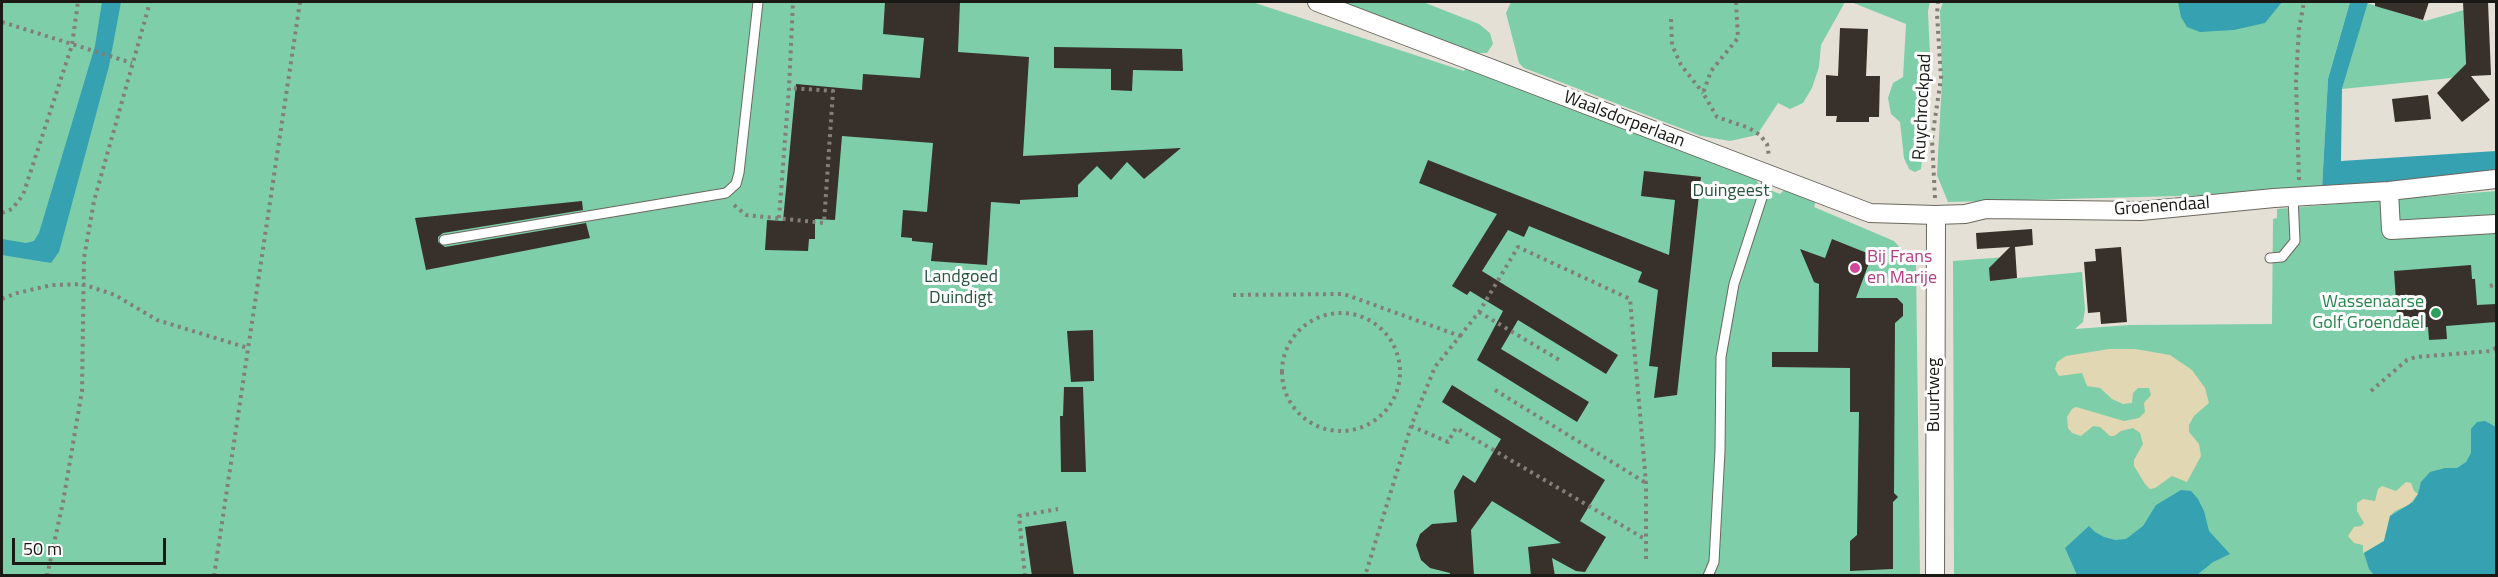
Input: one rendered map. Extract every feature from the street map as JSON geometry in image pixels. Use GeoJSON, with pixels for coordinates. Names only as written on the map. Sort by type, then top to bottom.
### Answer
{"type":"FeatureCollection","features":[{"type":"Feature","properties":{"kind":"street","name":"Waalsdorperlaan"},"geometry":{"type":"LineString","coordinates":[[1317,2],[1870,213],[1936,215]]}},
{"type":"Feature","properties":{"kind":"street","name":"Groenendaal"},"geometry":{"type":"LineString","coordinates":[[1936,215],[1986,209],[2141,212],[2296,197],[2389,191],[2496,179]]}},
{"type":"Feature","properties":{"kind":"street"},"geometry":{"type":"LineString","coordinates":[[2389,191],[2391,230],[2496,224]]}},
{"type":"Feature","properties":{"kind":"street","name":"Buurtweg"},"geometry":{"type":"LineString","coordinates":[[1935,576],[1936,215]]}},
{"type":"Feature","properties":{"kind":"lane"},"geometry":{"type":"LineString","coordinates":[[444,240],[726,194],[736,184],[739,173],[758,2]]}},
{"type":"Feature","properties":{"kind":"lane"},"geometry":{"type":"LineString","coordinates":[[1708,576],[1714,562],[1715,548],[1720,451],[1721,357],[1734,284],[1766,174]]}},
{"type":"Feature","properties":{"kind":"lane"},"geometry":{"type":"LineString","coordinates":[[2270,258],[2282,257],[2295,241],[2296,197]]}},
{"type":"Feature","properties":{"kind":"path"},"geometry":{"type":"LineString","coordinates":[[2,213],[12,209],[23,195],[72,45],[78,2]]}},
{"type":"Feature","properties":{"kind":"path"},"geometry":{"type":"LineString","coordinates":[[47,576],[82,392],[82,284],[94,201],[150,2]]}},
{"type":"Feature","properties":{"kind":"path"},"geometry":{"type":"LineString","coordinates":[[214,576],[300,2]]}},
{"type":"Feature","properties":{"kind":"path"},"geometry":{"type":"LineString","coordinates":[[779,218],[793,2]]}},
{"type":"Feature","properties":{"kind":"path"},"geometry":{"type":"LineString","coordinates":[[1703,93],[1711,71],[1738,38],[1736,2]]}},
{"type":"Feature","properties":{"kind":"path","name":"Ruychrockpad"},"geometry":{"type":"LineString","coordinates":[[1936,215],[1932,139],[1941,78],[1938,2]]}},
{"type":"Feature","properties":{"kind":"path"},"geometry":{"type":"LineString","coordinates":[[2296,197],[2296,81],[2299,29],[2304,2]]}},
{"type":"Feature","properties":{"kind":"path"},"geometry":{"type":"LineString","coordinates":[[1671,19],[1672,45],[1681,65],[1703,93],[1717,117],[1749,128],[1760,135],[1767,144],[1769,157],[1766,174]]}},
{"type":"Feature","properties":{"kind":"path"},"geometry":{"type":"LineString","coordinates":[[2,22],[132,63]]}},
{"type":"Feature","properties":{"kind":"path"},"geometry":{"type":"LineString","coordinates":[[726,194],[736,209],[746,215],[824,223],[833,92],[789,88]]}},
{"type":"Feature","properties":{"kind":"path"},"geometry":{"type":"LineString","coordinates":[[1365,576],[1411,426],[1435,367],[1479,312],[1518,248],[1630,298],[1646,483],[1646,560]]}},
{"type":"Feature","properties":{"kind":"path"},"geometry":{"type":"LineString","coordinates":[[2,299],[17,292],[52,285],[82,284],[115,295],[157,320],[248,348]]}},
{"type":"Feature","properties":{"kind":"path"},"geometry":{"type":"LineString","coordinates":[[2490,286],[2496,284]]}},
{"type":"Feature","properties":{"kind":"path"},"geometry":{"type":"LineString","coordinates":[[1233,295],[1344,294],[1460,336]]}},
{"type":"Feature","properties":{"kind":"path"},"geometry":{"type":"LineString","coordinates":[[1331,312],[1356,314],[1378,325],[1394,344],[1401,368],[1397,393],[1384,414],[1363,427],[1338,432],[1314,425],[1294,410],[1283,388],[1281,363],[1290,339],[1308,322],[1331,312]]}},
{"type":"Feature","properties":{"kind":"path"},"geometry":{"type":"LineString","coordinates":[[1479,312],[1561,361]]}},
{"type":"Feature","properties":{"kind":"path"},"geometry":{"type":"LineString","coordinates":[[2371,391],[2407,360],[2416,357],[2491,351],[2496,348]]}},
{"type":"Feature","properties":{"kind":"path"},"geometry":{"type":"LineString","coordinates":[[1495,390],[1646,483]]}},
{"type":"Feature","properties":{"kind":"path"},"geometry":{"type":"LineString","coordinates":[[1411,426],[1448,442],[1456,428],[1645,539]]}},
{"type":"Feature","properties":{"kind":"path"},"geometry":{"type":"LineString","coordinates":[[1025,576],[1019,516],[1058,509]]}},
{"type":"Feature","properties":{"kind":"green space","name":"Landgoed Duindigt"},"geometry":{"type":"Polygon","coordinates":[[[2,2],[1252,2],[1464,71],[1465,69],[1753,175],[1760,186],[1780,194],[1786,188],[1817,198],[1814,207],[1894,241],[1916,265],[1920,575],[2,575],[2,2]]]}},
{"type":"Feature","properties":{"kind":"green space"},"geometry":{"type":"Polygon","coordinates":[[[1337,2],[1423,2],[1479,24],[1490,33],[1493,44],[1487,53],[1475,53],[1337,2]]]}},
{"type":"Feature","properties":{"kind":"green space"},"geometry":{"type":"Polygon","coordinates":[[[1511,2],[1845,2],[1821,45],[1819,67],[1812,88],[1803,103],[1790,109],[1778,103],[1757,135],[1730,141],[1701,136],[1524,68],[1519,63],[1506,13],[1511,2]]]}},
{"type":"Feature","properties":{"kind":"green space"},"geometry":{"type":"Polygon","coordinates":[[[1851,2],[1930,2],[1928,11],[1931,78],[1921,169],[1915,172],[1909,169],[1904,158],[1900,122],[1891,114],[1888,98],[1893,83],[1903,77],[1906,24],[1851,2]]]}},
{"type":"Feature","properties":{"kind":"green space"},"geometry":{"type":"Polygon","coordinates":[[[1943,2],[2350,2],[2328,79],[2322,189],[2255,194],[1948,202],[1937,175],[1942,79],[1940,11],[1943,2]]]}},
{"type":"Feature","properties":{"kind":"green space"},"geometry":{"type":"Polygon","coordinates":[[[2367,3],[2425,21],[2464,10],[2466,70],[2451,78],[2342,89],[2367,3]]]}},
{"type":"Feature","properties":{"kind":"green space","name":"Wassenaarse Golf Groendael"},"geometry":{"type":"Polygon","coordinates":[[[2496,191],[2496,575],[1954,575],[1953,261],[2006,257],[2008,279],[2082,272],[2085,309],[2083,322],[2075,329],[2129,325],[2272,324],[2273,219],[2277,218],[2277,209],[2496,191]]]}},
{"type":"Feature","properties":{"kind":"sand"},"geometry":{"type":"Polygon","coordinates":[[[2109,349],[2135,349],[2170,355],[2192,370],[2205,388],[2209,403],[2194,416],[2189,425],[2189,432],[2199,444],[2201,456],[2187,482],[2172,476],[2155,488],[2150,489],[2145,484],[2134,466],[2134,460],[2143,444],[2140,433],[2133,428],[2110,436],[2100,427],[2093,426],[2081,436],[2072,433],[2068,428],[2067,417],[2076,407],[2124,421],[2139,418],[2145,412],[2144,403],[2151,395],[2149,388],[2138,388],[2133,393],[2132,403],[2123,404],[2112,399],[2100,388],[2087,386],[2082,373],[2059,376],[2055,369],[2057,362],[2066,356],[2109,349]]]}},
{"type":"Feature","properties":{"kind":"sand"},"geometry":{"type":"Polygon","coordinates":[[[2406,482],[2411,483],[2418,494],[2409,505],[2395,511],[2390,516],[2384,541],[2363,553],[2363,545],[2354,543],[2348,536],[2354,527],[2364,523],[2357,511],[2357,503],[2363,499],[2375,501],[2378,489],[2382,486],[2396,491],[2406,482]]]}},
{"type":"Feature","properties":{"kind":"water"},"geometry":{"type":"Polygon","coordinates":[[[102,2],[121,2],[109,66],[59,252],[51,263],[2,255],[2,239],[26,243],[34,241],[39,233],[95,46],[102,2]]]}},
{"type":"Feature","properties":{"kind":"water"},"geometry":{"type":"Polygon","coordinates":[[[2178,2],[2282,2],[2265,23],[2234,30],[2200,32],[2187,27],[2181,17],[2178,2]]]}},
{"type":"Feature","properties":{"kind":"water"},"geometry":{"type":"Polygon","coordinates":[[[2350,2],[2368,2],[2342,89],[2341,161],[2496,151],[2496,173],[2322,189],[2328,79],[2350,2]]]}},
{"type":"Feature","properties":{"kind":"water"},"geometry":{"type":"Polygon","coordinates":[[[2485,421],[2496,427],[2496,575],[2374,575],[2369,569],[2364,553],[2384,541],[2390,516],[2413,502],[2421,482],[2430,472],[2457,468],[2466,462],[2471,453],[2471,429],[2477,422],[2485,421]]]}},
{"type":"Feature","properties":{"kind":"water"},"geometry":{"type":"Polygon","coordinates":[[[2181,490],[2191,491],[2198,499],[2209,531],[2230,554],[2213,562],[2197,575],[2077,575],[2065,548],[2089,526],[2104,537],[2115,540],[2126,539],[2143,526],[2156,505],[2181,490]]]}},
{"type":"Feature","properties":{"kind":"building"},"geometry":{"type":"Polygon","coordinates":[[[885,2],[960,2],[958,52],[1029,57],[1023,156],[1181,148],[1144,179],[1127,162],[1111,180],[1097,166],[1078,185],[1078,197],[1020,200],[1020,204],[991,202],[987,265],[931,261],[933,243],[912,241],[912,238],[901,237],[903,210],[927,212],[933,143],[842,136],[835,220],[815,219],[815,239],[809,239],[808,251],[765,250],[767,220],[783,221],[796,84],[862,90],[863,74],[920,78],[924,38],[883,34],[885,2]]]}},
{"type":"Feature","properties":{"kind":"building"},"geometry":{"type":"Polygon","coordinates":[[[2375,2],[2429,2],[2423,20],[2375,6],[2375,2]]]}},
{"type":"Feature","properties":{"kind":"building"},"geometry":{"type":"Polygon","coordinates":[[[2463,2],[2488,2],[2491,75],[2471,76],[2490,100],[2462,122],[2437,93],[2466,64],[2463,2]]]}},
{"type":"Feature","properties":{"kind":"building"},"geometry":{"type":"Polygon","coordinates":[[[1840,28],[1868,29],[1866,76],[1880,76],[1879,117],[1869,117],[1869,122],[1836,122],[1837,116],[1826,116],[1826,75],[1838,76],[1840,28]]]}},
{"type":"Feature","properties":{"kind":"building"},"geometry":{"type":"Polygon","coordinates":[[[1054,47],[1182,49],[1183,71],[1133,70],[1132,91],[1111,90],[1111,69],[1054,68],[1054,47]]]}},
{"type":"Feature","properties":{"kind":"building"},"geometry":{"type":"Polygon","coordinates":[[[2428,95],[2431,119],[2395,122],[2392,99],[2428,95]]]}},
{"type":"Feature","properties":{"kind":"building"},"geometry":{"type":"Polygon","coordinates":[[[1428,160],[1669,255],[1675,200],[1641,196],[1644,171],[1701,177],[1677,395],[1654,398],[1658,367],[1649,366],[1658,290],[1638,282],[1642,272],[1529,226],[1524,237],[1508,230],[1482,271],[1618,355],[1606,374],[1518,320],[1501,349],[1589,402],[1577,422],[1477,360],[1503,311],[1470,291],[1467,295],[1452,286],[1497,214],[1419,183],[1428,160]]]}},
{"type":"Feature","properties":{"kind":"building"},"geometry":{"type":"Polygon","coordinates":[[[582,201],[583,210],[443,233],[438,237],[438,242],[445,247],[586,223],[590,238],[426,270],[415,218],[582,201]]]}},
{"type":"Feature","properties":{"kind":"building"},"geometry":{"type":"Polygon","coordinates":[[[2032,229],[2033,245],[2015,247],[2017,278],[1990,281],[1989,268],[2010,247],[1977,249],[1976,233],[2032,229]]]}},
{"type":"Feature","properties":{"kind":"building"},"geometry":{"type":"Polygon","coordinates":[[[1832,239],[1872,255],[1856,298],[1897,298],[1903,304],[1903,316],[1895,323],[1894,493],[1898,497],[1893,502],[1893,569],[1850,571],[1850,541],[1857,535],[1859,412],[1850,412],[1850,368],[1772,367],[1772,352],[1818,352],[1819,284],[1814,282],[1800,249],[1825,258],[1832,239]]]}},
{"type":"Feature","properties":{"kind":"building"},"geometry":{"type":"Polygon","coordinates":[[[2121,247],[2127,322],[2101,324],[2100,312],[2088,313],[2084,262],[2096,261],[2095,249],[2121,247]]]}},
{"type":"Feature","properties":{"kind":"building","name":"Wassenaarse Golf Groendael"},"geometry":{"type":"Polygon","coordinates":[[[2471,265],[2472,279],[2475,279],[2477,305],[2496,304],[2496,322],[2446,326],[2447,339],[2429,340],[2428,327],[2398,330],[2394,271],[2471,265]]]}},
{"type":"Feature","properties":{"kind":"building"},"geometry":{"type":"Polygon","coordinates":[[[1093,330],[1094,381],[1071,382],[1067,331],[1093,330]]]}},
{"type":"Feature","properties":{"kind":"building"},"geometry":{"type":"Polygon","coordinates":[[[1452,385],[1605,480],[1580,521],[1606,537],[1585,572],[1576,571],[1552,558],[1555,576],[1531,576],[1528,547],[1561,543],[1492,501],[1471,530],[1474,576],[1450,576],[1450,573],[1430,568],[1421,560],[1416,545],[1420,534],[1432,524],[1457,522],[1454,491],[1463,475],[1475,483],[1501,439],[1442,402],[1452,385]]]}},
{"type":"Feature","properties":{"kind":"building"},"geometry":{"type":"Polygon","coordinates":[[[1064,387],[1083,387],[1086,472],[1061,472],[1060,416],[1063,416],[1064,387]]]}},
{"type":"Feature","properties":{"kind":"building"},"geometry":{"type":"Polygon","coordinates":[[[1066,521],[1074,576],[1032,576],[1025,527],[1066,521]]]}},
{"type":"Feature","properties":{"kind":"place","name":"Bij Frans en Marije"},"geometry":{"type":"Point","coordinates":[1855,268]}},
{"type":"Feature","properties":{"kind":"place","name":"Wassenaarse Golf Groendael"},"geometry":{"type":"Point","coordinates":[2436,313]}},
{"type":"Feature","properties":{"kind":"park label","name":"Duingeest"},"geometry":{"type":"Point","coordinates":[1731,192]}}]}
